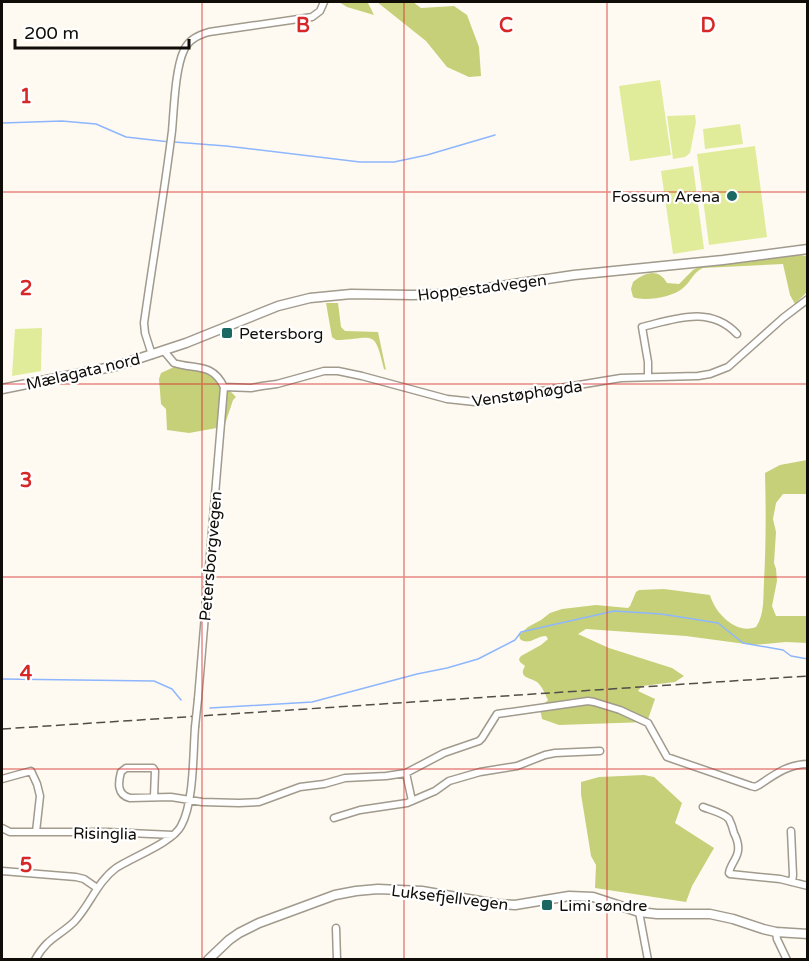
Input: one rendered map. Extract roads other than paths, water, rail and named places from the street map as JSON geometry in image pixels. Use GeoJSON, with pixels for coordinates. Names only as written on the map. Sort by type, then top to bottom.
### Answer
{"type":"FeatureCollection","features":[{"type":"Feature","properties":{"kind":"main road","name":"Hoppestadvegen"},"geometry":{"type":"LineString","coordinates":[[164,351],[278,306],[310,298],[351,294],[447,294],[574,275],[807,249]]}},
{"type":"Feature","properties":{"kind":"main road","name":"Mælagata nord"},"geometry":{"type":"LineString","coordinates":[[2,389],[116,366],[164,351]]}},
{"type":"Feature","properties":{"kind":"main road","name":"Luksefjellvegen"},"geometry":{"type":"LineString","coordinates":[[208,960],[229,940],[248,928],[326,898],[356,891],[385,889],[410,890],[514,905],[531,904],[562,897],[586,896],[639,912],[717,915],[776,932],[807,934]]}},
{"type":"Feature","properties":{"kind":"street"},"geometry":{"type":"LineString","coordinates":[[152,355],[144,323],[181,60],[186,46],[198,35],[209,32],[312,17],[320,11],[324,2]]}},
{"type":"Feature","properties":{"kind":"street","name":"Venstøphøgda"},"geometry":{"type":"LineString","coordinates":[[225,387],[277,384],[324,372],[338,371],[447,399],[474,402],[621,378],[698,376],[728,367],[807,299]]}},
{"type":"Feature","properties":{"kind":"street"},"geometry":{"type":"LineString","coordinates":[[648,377],[642,327],[673,319],[698,316],[724,324],[737,334]]}},
{"type":"Feature","properties":{"kind":"street"},"geometry":{"type":"LineString","coordinates":[[164,351],[174,363],[205,368],[212,372],[225,387]]}},
{"type":"Feature","properties":{"kind":"street","name":"Petersborgvegen"},"geometry":{"type":"LineString","coordinates":[[173,835],[180,829],[189,800],[225,387]]}},
{"type":"Feature","properties":{"kind":"street"},"geometry":{"type":"LineString","coordinates":[[154,797],[155,771],[153,768],[126,768],[121,772],[119,788],[123,796],[130,798],[171,797],[202,802],[259,802],[300,787],[345,778],[406,773],[444,753],[479,741],[497,714],[588,701],[607,705],[648,723],[667,757],[751,786],[759,785],[785,768],[807,764]]}},
{"type":"Feature","properties":{"kind":"street"},"geometry":{"type":"LineString","coordinates":[[334,818],[360,810],[400,805],[435,791],[449,781],[517,765],[545,755],[600,751]]}},
{"type":"Feature","properties":{"kind":"street"},"geometry":{"type":"LineString","coordinates":[[2,779],[31,771],[40,796],[36,832]]}},
{"type":"Feature","properties":{"kind":"street"},"geometry":{"type":"LineString","coordinates":[[406,773],[412,801]]}},
{"type":"Feature","properties":{"kind":"street"},"geometry":{"type":"LineString","coordinates":[[703,807],[728,818],[730,822],[738,844],[737,857],[729,869],[730,874],[761,877],[807,886]]}},
{"type":"Feature","properties":{"kind":"street","name":"Risinglia"},"geometry":{"type":"LineString","coordinates":[[2,828],[10,832],[173,835]]}},
{"type":"Feature","properties":{"kind":"street"},"geometry":{"type":"LineString","coordinates":[[791,831],[792,882]]}},
{"type":"Feature","properties":{"kind":"street"},"geometry":{"type":"LineString","coordinates":[[35,960],[46,942],[74,921],[97,888],[115,870],[173,835]]}},
{"type":"Feature","properties":{"kind":"street"},"geometry":{"type":"LineString","coordinates":[[2,871],[76,877],[84,879],[97,888]]}},
{"type":"Feature","properties":{"kind":"street"},"geometry":{"type":"LineString","coordinates":[[639,912],[648,960]]}},
{"type":"Feature","properties":{"kind":"street"},"geometry":{"type":"LineString","coordinates":[[336,928],[337,960]]}},
{"type":"Feature","properties":{"kind":"street"},"geometry":{"type":"LineString","coordinates":[[776,932],[787,960]]}},
{"type":"Feature","properties":{"kind":"waterway"},"geometry":{"type":"LineString","coordinates":[[2,123],[62,121],[96,124],[126,137],[170,142]]}},
{"type":"Feature","properties":{"kind":"waterway"},"geometry":{"type":"LineString","coordinates":[[174,142],[360,162],[394,162],[495,135]]}},
{"type":"Feature","properties":{"kind":"waterway"},"geometry":{"type":"LineString","coordinates":[[210,708],[312,702],[478,659],[515,640],[521,632],[614,611],[661,614],[718,623],[743,643],[783,650],[791,656],[808,659]]}},
{"type":"Feature","properties":{"kind":"waterway"},"geometry":{"type":"LineString","coordinates":[[2,679],[154,681],[172,689],[181,700]]}},
{"type":"Feature","properties":{"kind":"railway"},"geometry":{"type":"LineString","coordinates":[[2,729],[808,676]]}},
{"type":"Feature","properties":{"kind":"place","name":"Fossum Arena"},"geometry":{"type":"Point","coordinates":[732,196]}},
{"type":"Feature","properties":{"kind":"place","name":"Petersborg"},"geometry":{"type":"Point","coordinates":[227,333]}},
{"type":"Feature","properties":{"kind":"place","name":"Limi søndre"},"geometry":{"type":"Point","coordinates":[547,905]}}]}
